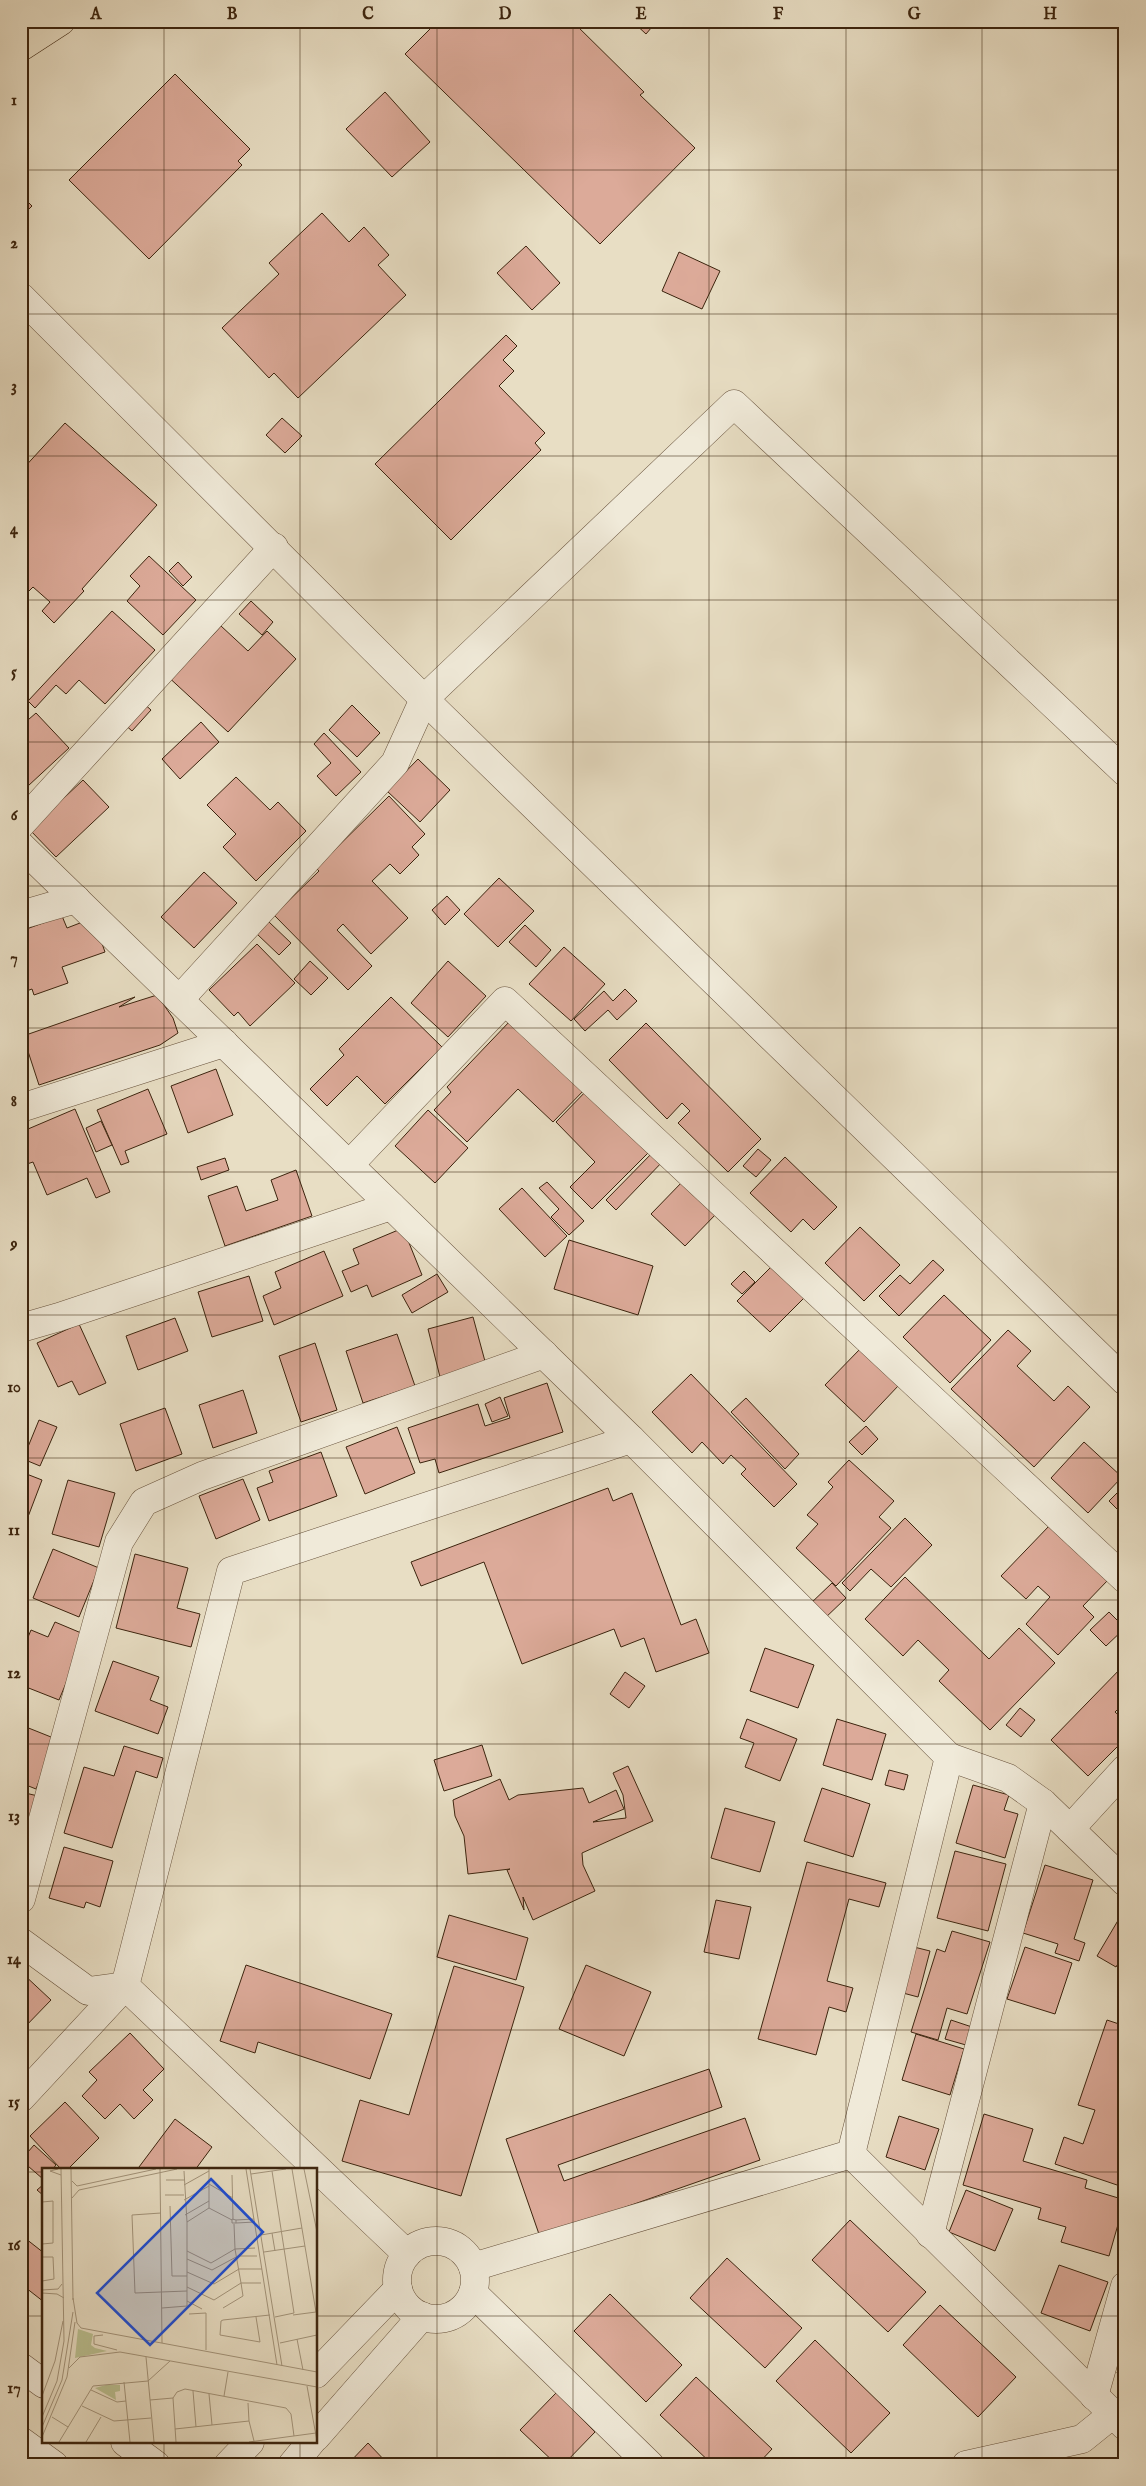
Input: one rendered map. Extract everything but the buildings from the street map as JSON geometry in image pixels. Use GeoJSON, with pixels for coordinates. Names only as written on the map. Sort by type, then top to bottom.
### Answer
{"type":"FeatureCollection","features":[{"type":"Feature","properties":{"kind":"main road"},"geometry":{"type":"LineString","coordinates":[[21,47],[61,21]]}},
{"type":"Feature","properties":{"kind":"street"},"geometry":{"type":"LineString","coordinates":[[21,297],[274,547],[424,699],[1125,1381]]}},
{"type":"Feature","properties":{"kind":"street"},"geometry":{"type":"LineString","coordinates":[[179,1000],[395,763],[424,699],[734,404],[1125,772]]}},
{"type":"Feature","properties":{"kind":"street"},"geometry":{"type":"LineString","coordinates":[[21,824],[274,547]]}},
{"type":"Feature","properties":{"kind":"street"},"geometry":{"type":"LineString","coordinates":[[21,846],[631,1439],[949,1757],[1008,1778],[1043,1803],[1125,1882]]}},
{"type":"Feature","properties":{"kind":"street"},"geometry":{"type":"LineString","coordinates":[[21,915],[76,899]]}},
{"type":"Feature","properties":{"kind":"street"},"geometry":{"type":"LineString","coordinates":[[349,1165],[505,1001],[1125,1579]]}},
{"type":"Feature","properties":{"kind":"street"},"geometry":{"type":"LineString","coordinates":[[21,1108],[224,1043]]}},
{"type":"Feature","properties":{"kind":"street"},"geometry":{"type":"LineString","coordinates":[[21,1328],[391,1206]]}},
{"type":"Feature","properties":{"kind":"street"},"geometry":{"type":"LineString","coordinates":[[21,1899],[119,1542],[144,1502],[202,1476],[544,1354]]}},
{"type":"Feature","properties":{"kind":"street"},"geometry":{"type":"LineString","coordinates":[[21,2098],[125,1986],[231,1571],[631,1439]]}},
{"type":"Feature","properties":{"kind":"street"},"geometry":{"type":"LineString","coordinates":[[851,2154],[949,1757]]}},
{"type":"Feature","properties":{"kind":"street"},"geometry":{"type":"LineString","coordinates":[[1070,1829],[1125,1769]]}},
{"type":"Feature","properties":{"kind":"street"},"geometry":{"type":"LineString","coordinates":[[930,2234],[1043,1803]]}},
{"type":"Feature","properties":{"kind":"street"},"geometry":{"type":"LineString","coordinates":[[21,1942],[88,1991],[125,1986]]}},
{"type":"Feature","properties":{"kind":"street"},"geometry":{"type":"LineString","coordinates":[[125,1986],[317,2168]]}},
{"type":"Feature","properties":{"kind":"street"},"geometry":{"type":"LineString","coordinates":[[851,2154],[1110,2412]]}},
{"type":"Feature","properties":{"kind":"street"},"geometry":{"type":"LineString","coordinates":[[473,2280],[851,2154]]}},
{"type":"Feature","properties":{"kind":"street"},"geometry":{"type":"LineString","coordinates":[[318,2169],[407,2254]]}},
{"type":"Feature","properties":{"kind":"street"},"geometry":{"type":"LineString","coordinates":[[473,2280],[466,2305],[457,2313],[445,2318],[433,2319],[422,2316],[407,2305],[398,2289],[397,2277],[400,2265],[407,2254],[417,2246],[430,2242],[443,2242],[456,2246],[466,2255],[473,2280],[650,2465]]}},
{"type":"Feature","properties":{"kind":"street"},"geometry":{"type":"LineString","coordinates":[[966,2465],[1082,2439],[1110,2412],[1125,2286]]}},
{"type":"Feature","properties":{"kind":"street"},"geometry":{"type":"LineString","coordinates":[[318,2372],[398,2289]]}},
{"type":"Feature","properties":{"kind":"street"},"geometry":{"type":"LineString","coordinates":[[318,2434],[422,2316]]}},
{"type":"Feature","properties":{"kind":"street"},"geometry":{"type":"LineString","coordinates":[[21,2368],[42,2383]]}},
{"type":"Feature","properties":{"kind":"street"},"geometry":{"type":"LineString","coordinates":[[21,2441],[54,2465]]}},
{"type":"Feature","properties":{"kind":"street"},"geometry":{"type":"LineString","coordinates":[[128,2444],[156,2465]]}},
{"type":"Feature","properties":{"kind":"street"},"geometry":{"type":"LineString","coordinates":[[228,2465],[248,2444]]}},
{"type":"Feature","properties":{"kind":"street"},"geometry":{"type":"LineString","coordinates":[[292,2465],[309,2444]]}}]}
